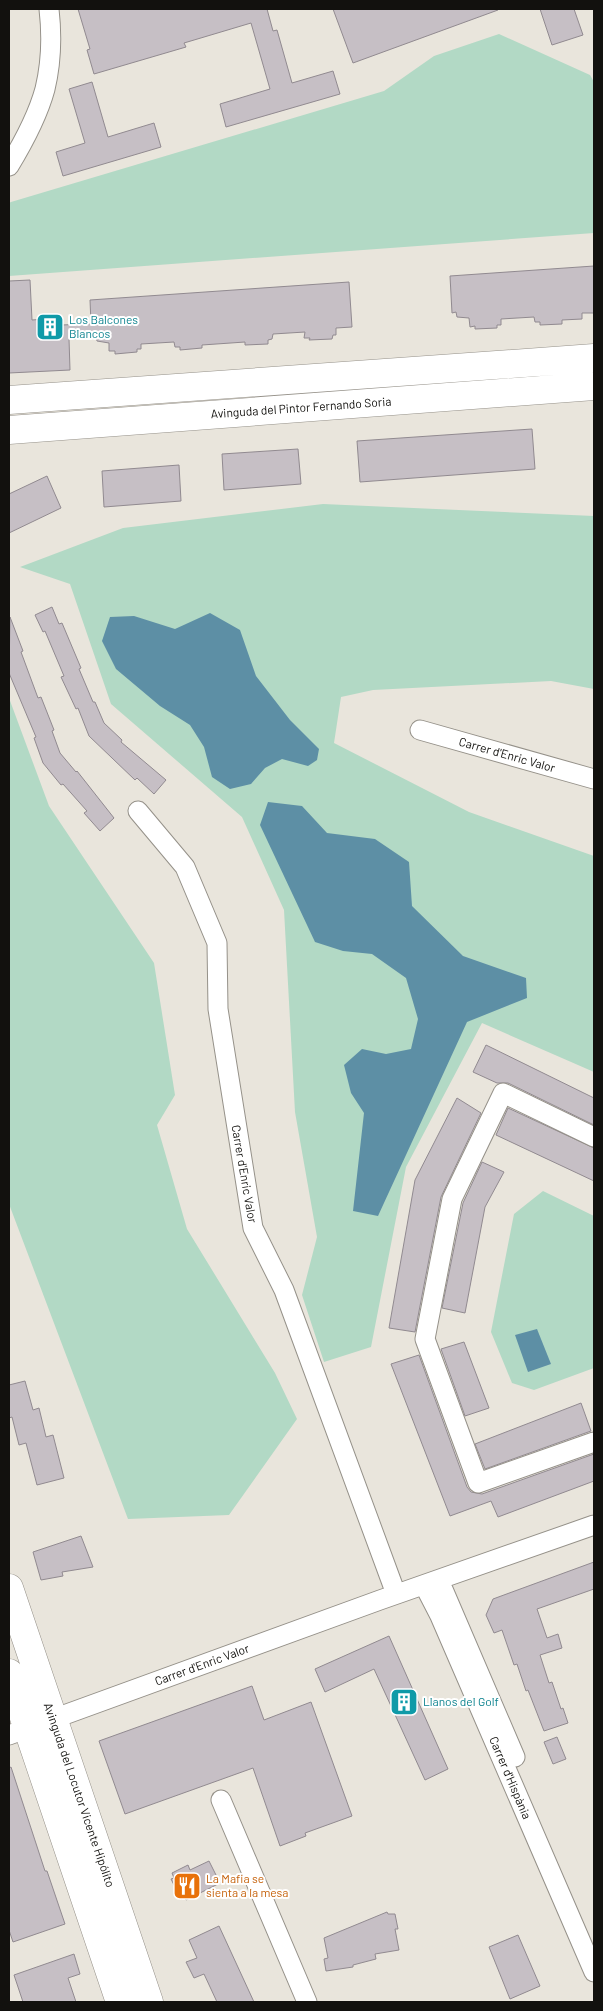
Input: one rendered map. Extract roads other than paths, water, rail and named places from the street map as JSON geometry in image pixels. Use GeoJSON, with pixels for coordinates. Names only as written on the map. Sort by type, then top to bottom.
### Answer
{"type":"FeatureCollection","features":[{"type":"Feature","properties":{"kind":"street"},"geometry":{"type":"LineString","coordinates":[[9,166],[25,140],[45,89],[52,33],[49,9]]}},
{"type":"Feature","properties":{"kind":"street"},"geometry":{"type":"LineString","coordinates":[[9,400],[594,358]]}},
{"type":"Feature","properties":{"kind":"street","name":"Avinguda del Pintor Fernando Soria"},"geometry":{"type":"LineString","coordinates":[[9,430],[594,386]]}},
{"type":"Feature","properties":{"kind":"street","name":"Carrer d'Enric Valor"},"geometry":{"type":"LineString","coordinates":[[420,730],[594,779]]}},
{"type":"Feature","properties":{"kind":"street","name":"Carrer d'Enric Valor"},"geometry":{"type":"LineString","coordinates":[[138,811],[185,867],[217,943],[218,1009],[253,1228],[284,1290],[396,1594]]}},
{"type":"Feature","properties":{"kind":"street"},"geometry":{"type":"LineString","coordinates":[[594,1137],[503,1093],[452,1199],[424,1339],[478,1483],[594,1442]]}},
{"type":"Feature","properties":{"kind":"street","name":"Carrer d'Enric Valor"},"geometry":{"type":"LineString","coordinates":[[18,1732],[396,1594],[594,1525]]}},
{"type":"Feature","properties":{"kind":"street","name":"Carrer d'Hispània"},"geometry":{"type":"LineString","coordinates":[[432,1582],[594,1942]]}},
{"type":"Feature","properties":{"kind":"street","name":"Carrer d'Hispània"},"geometry":{"type":"LineString","coordinates":[[432,1582],[594,1972]]}},
{"type":"Feature","properties":{"kind":"street","name":"Avinguda del Locutor Vicente Hipólito"},"geometry":{"type":"LineString","coordinates":[[9,1588],[149,2002]]}},
{"type":"Feature","properties":{"kind":"street"},"geometry":{"type":"LineString","coordinates":[[9,1672],[18,1732],[120,2002]]}},
{"type":"Feature","properties":{"kind":"street"},"geometry":{"type":"LineString","coordinates":[[221,1800],[307,2002]]}},
{"type":"Feature","properties":{"kind":"water"},"geometry":{"type":"Polygon","coordinates":[[[210,613],[240,630],[256,676],[290,720],[319,749],[317,760],[308,766],[282,759],[265,768],[251,784],[230,789],[212,777],[204,747],[190,725],[160,706],[116,669],[102,641],[110,617],[134,616],[175,629],[210,613]]]}},
{"type":"Feature","properties":{"kind":"water"},"geometry":{"type":"Polygon","coordinates":[[[268,802],[302,806],[327,833],[375,839],[409,862],[412,906],[463,956],[526,978],[527,998],[467,1022],[378,1216],[353,1211],[364,1113],[351,1093],[344,1065],[362,1049],[386,1054],[411,1049],[418,1019],[406,978],[372,954],[343,951],[315,942],[260,825],[268,802]]]}},
{"type":"Feature","properties":{"kind":"water"},"geometry":{"type":"Polygon","coordinates":[[[537,1329],[551,1364],[528,1372],[515,1335],[537,1329]]]}},
{"type":"Feature","properties":{"kind":"place","name":"Los Balcones Blancos"},"geometry":{"type":"Point","coordinates":[50,327]}},
{"type":"Feature","properties":{"kind":"place","name":"Llanos del Golf"},"geometry":{"type":"Point","coordinates":[404,1702]}},
{"type":"Feature","properties":{"kind":"place","name":"La Mafia se sienta a la mesa"},"geometry":{"type":"Point","coordinates":[187,1886]}}]}
